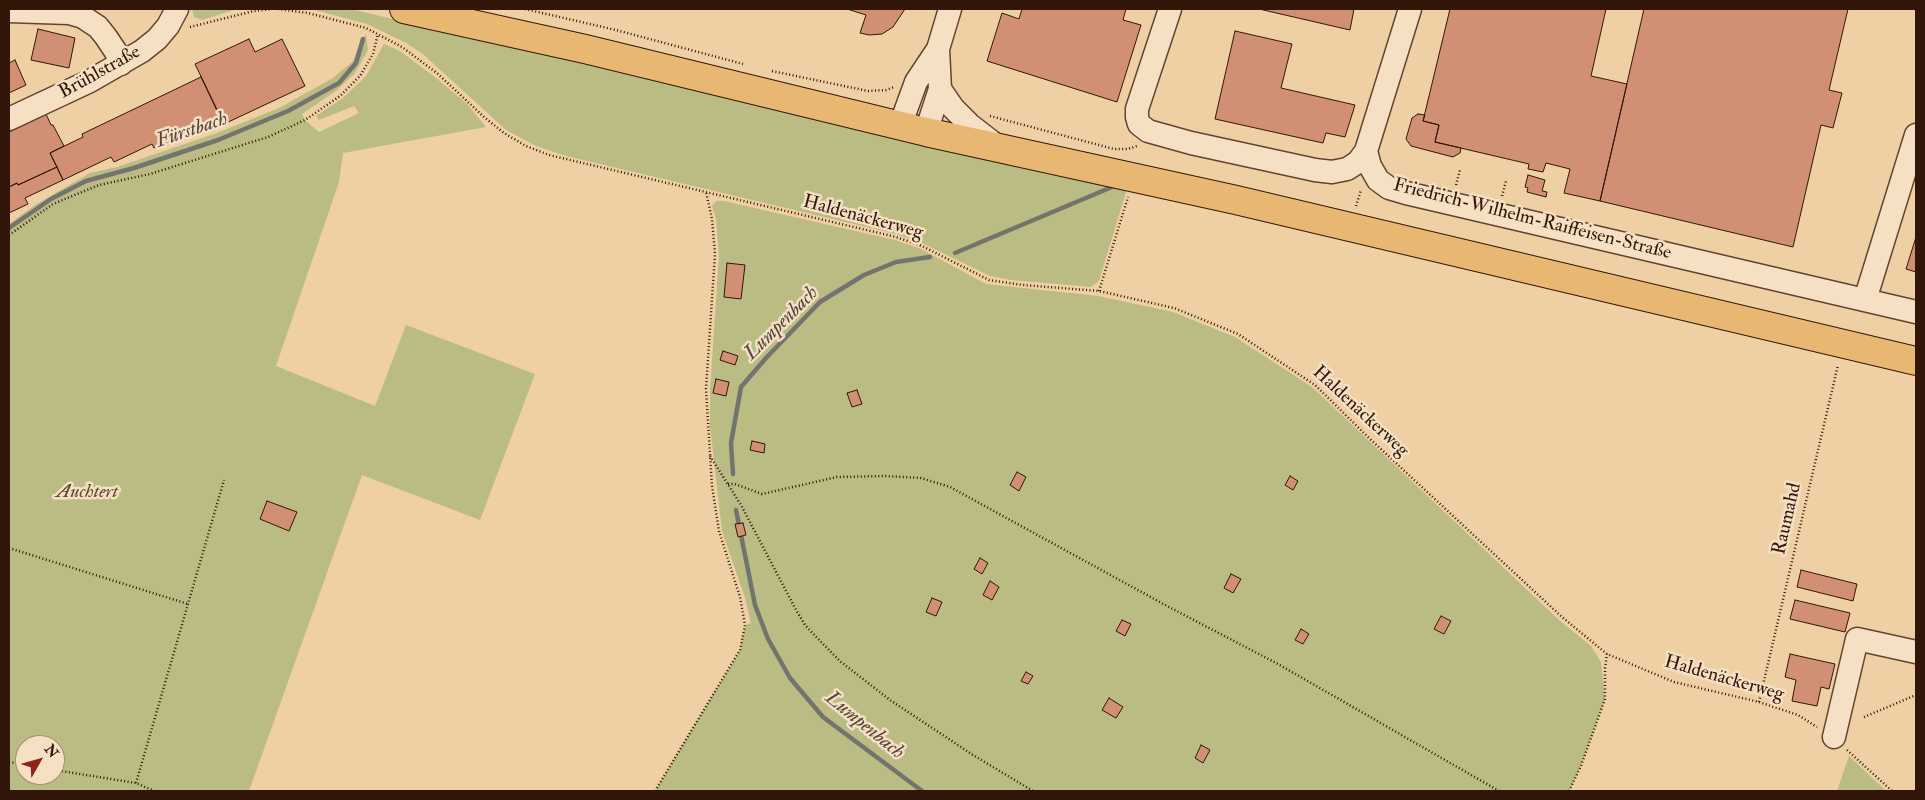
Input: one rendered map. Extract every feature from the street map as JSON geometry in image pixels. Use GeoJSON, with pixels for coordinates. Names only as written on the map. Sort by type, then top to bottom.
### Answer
{"type":"FeatureCollection","features":[{"type":"Feature","properties":{"kind":"main road"},"geometry":{"type":"LineString","coordinates":[[404,9],[585,49],[913,129],[1135,176],[1916,361]]}},
{"type":"Feature","properties":{"kind":"street"},"geometry":{"type":"LineString","coordinates":[[913,129],[916,82],[938,49],[950,9]]}},
{"type":"Feature","properties":{"kind":"street"},"geometry":{"type":"LineString","coordinates":[[1170,10],[1137,109],[1136,118],[1146,136],[1191,143],[1307,169],[1332,172],[1347,169],[1358,162],[1366,152],[1410,9]]}},
{"type":"Feature","properties":{"kind":"street"},"geometry":{"type":"LineString","coordinates":[[9,11],[69,13],[83,17],[98,27],[116,52],[121,64]]}},
{"type":"Feature","properties":{"kind":"street","name":"Brühlstraße"},"geometry":{"type":"LineString","coordinates":[[9,119],[121,64],[157,39],[173,17]]}},
{"type":"Feature","properties":{"kind":"street"},"geometry":{"type":"LineString","coordinates":[[938,49],[940,89],[953,108],[970,126],[997,146]]}},
{"type":"Feature","properties":{"kind":"street"},"geometry":{"type":"LineString","coordinates":[[913,129],[940,89]]}},
{"type":"Feature","properties":{"kind":"street"},"geometry":{"type":"LineString","coordinates":[[1865,300],[1916,135]]}},
{"type":"Feature","properties":{"kind":"street","name":"Friedrich-Wilhelm-Raiffeisen-Straße"},"geometry":{"type":"LineString","coordinates":[[1366,152],[1370,166],[1378,180],[1390,188],[1406,193],[1916,312]]}},
{"type":"Feature","properties":{"kind":"street"},"geometry":{"type":"LineString","coordinates":[[1834,737],[1857,639],[1916,652]]}},
{"type":"Feature","properties":{"kind":"path"},"geometry":{"type":"LineString","coordinates":[[173,17],[192,27],[254,11],[272,9]]}},
{"type":"Feature","properties":{"kind":"path","name":"Haldenäckerweg"},"geometry":{"type":"LineString","coordinates":[[278,9],[338,20],[366,28],[378,34],[421,60],[494,126],[526,146],[564,159],[896,237],[922,246],[989,280],[1023,285],[1099,291],[1174,308],[1238,334],[1315,385],[1370,439],[1562,617],[1607,654],[1674,682],[1759,702],[1798,714],[1834,737],[1892,791]]}},
{"type":"Feature","properties":{"kind":"path"},"geometry":{"type":"LineString","coordinates":[[525,9],[616,30],[746,64]]}},
{"type":"Feature","properties":{"kind":"path"},"geometry":{"type":"LineString","coordinates":[[9,236],[53,204],[99,185],[150,174],[268,137],[305,120],[340,96],[360,76],[373,54],[378,34]]}},
{"type":"Feature","properties":{"kind":"path"},"geometry":{"type":"LineString","coordinates":[[770,70],[868,91],[886,90],[904,83],[916,82]]}},
{"type":"Feature","properties":{"kind":"path"},"geometry":{"type":"LineString","coordinates":[[984,114],[1114,149],[1133,148],[1146,136]]}},
{"type":"Feature","properties":{"kind":"path"},"geometry":{"type":"LineString","coordinates":[[1099,291],[1135,176]]}},
{"type":"Feature","properties":{"kind":"path"},"geometry":{"type":"LineString","coordinates":[[655,791],[740,650],[745,625],[740,597],[719,532],[710,455],[706,389],[715,254],[712,219],[706,192]]}},
{"type":"Feature","properties":{"kind":"path","name":"Raumahd"},"geometry":{"type":"LineString","coordinates":[[1759,702],[1844,343]]}},
{"type":"Feature","properties":{"kind":"path"},"geometry":{"type":"LineString","coordinates":[[710,455],[741,505],[805,625],[822,643],[841,662],[890,700],[973,755],[1032,791]]}},
{"type":"Feature","properties":{"kind":"path"},"geometry":{"type":"LineString","coordinates":[[728,484],[735,484],[762,494],[837,478],[885,476],[921,478],[950,487],[1167,606],[1278,664],[1499,791]]}},
{"type":"Feature","properties":{"kind":"path"},"geometry":{"type":"LineString","coordinates":[[136,784],[224,480]]}},
{"type":"Feature","properties":{"kind":"path"},"geometry":{"type":"LineString","coordinates":[[9,548],[188,604]]}},
{"type":"Feature","properties":{"kind":"path"},"geometry":{"type":"LineString","coordinates":[[1569,791],[1581,766],[1605,699],[1607,654]]}},
{"type":"Feature","properties":{"kind":"path"},"geometry":{"type":"LineString","coordinates":[[1864,717],[1916,695]]}},
{"type":"Feature","properties":{"kind":"path"},"geometry":{"type":"LineString","coordinates":[[65,772],[136,784],[154,791]]}},
{"type":"Feature","properties":{"kind":"green space"},"geometry":{"type":"Polygon","coordinates":[[[192,9],[237,9],[202,20],[194,17],[192,9]]]}},
{"type":"Feature","properties":{"kind":"green space"},"geometry":{"type":"Polygon","coordinates":[[[311,9],[351,9],[451,33],[487,38],[1123,187],[1126,192],[1099,281],[1091,287],[1011,280],[990,276],[924,244],[896,234],[566,156],[536,146],[506,130],[424,55],[406,43],[367,24],[311,9]]]}},
{"type":"Feature","properties":{"kind":"green space","name":"Auchtert"},"geometry":{"type":"Polygon","coordinates":[[[366,34],[368,50],[355,73],[336,91],[302,114],[305,120],[319,132],[359,113],[354,106],[319,120],[316,116],[343,98],[366,76],[384,44],[400,51],[436,78],[467,104],[486,127],[343,153],[339,182],[276,366],[375,406],[406,325],[535,374],[480,520],[362,475],[249,791],[9,791],[9,224],[35,205],[90,173],[117,167],[217,133],[279,108],[333,78],[352,62],[366,34]]]}},
{"type":"Feature","properties":{"kind":"green space"},"geometry":{"type":"Polygon","coordinates":[[[716,201],[724,201],[895,240],[921,249],[986,284],[1098,296],[1173,312],[1235,337],[1312,387],[1559,620],[1591,646],[1601,662],[1605,699],[1581,766],[1569,791],[655,791],[740,650],[745,625],[751,623],[745,598],[722,531],[710,426],[710,391],[719,255],[716,219],[712,206],[716,201]]]}},
{"type":"Feature","properties":{"kind":"green space"},"geometry":{"type":"Polygon","coordinates":[[[1849,756],[1886,791],[1837,791],[1849,756]]]}},
{"type":"Feature","properties":{"kind":"building"},"geometry":{"type":"Polygon","coordinates":[[[847,9],[905,9],[893,27],[882,34],[869,35],[860,33],[866,15],[847,9]]]}},
{"type":"Feature","properties":{"kind":"building"},"geometry":{"type":"Polygon","coordinates":[[[1022,9],[1126,9],[1123,20],[1141,25],[1117,102],[987,61],[1002,13],[1019,19],[1022,9]]]}},
{"type":"Feature","properties":{"kind":"building"},"geometry":{"type":"Polygon","coordinates":[[[1259,9],[1354,9],[1350,30],[1259,9]]]}},
{"type":"Feature","properties":{"kind":"building"},"geometry":{"type":"Polygon","coordinates":[[[1450,9],[1606,9],[1591,76],[1627,84],[1600,201],[1564,193],[1570,169],[1546,163],[1543,172],[1528,169],[1529,164],[1435,142],[1439,125],[1423,121],[1450,9]]]}},
{"type":"Feature","properties":{"kind":"building"},"geometry":{"type":"Polygon","coordinates":[[[1644,9],[1848,9],[1829,90],[1842,93],[1833,128],[1821,125],[1793,247],[1600,201],[1644,9]]]}},
{"type":"Feature","properties":{"kind":"building"},"geometry":{"type":"Polygon","coordinates":[[[38,29],[75,38],[69,68],[31,60],[38,29]]]}},
{"type":"Feature","properties":{"kind":"building"},"geometry":{"type":"Polygon","coordinates":[[[1235,31],[1292,44],[1281,88],[1355,105],[1345,137],[1326,133],[1323,143],[1215,119],[1235,31]]]}},
{"type":"Feature","properties":{"kind":"building"},"geometry":{"type":"Polygon","coordinates":[[[249,39],[255,52],[282,39],[305,86],[224,124],[195,64],[249,39]]]}},
{"type":"Feature","properties":{"kind":"building"},"geometry":{"type":"Polygon","coordinates":[[[15,60],[26,85],[9,93],[9,63],[15,60]]]}},
{"type":"Feature","properties":{"kind":"building"},"geometry":{"type":"Polygon","coordinates":[[[201,77],[220,117],[154,148],[152,144],[114,162],[111,157],[63,180],[50,153],[83,137],[82,134],[201,77]]]}},
{"type":"Feature","properties":{"kind":"building"},"geometry":{"type":"Polygon","coordinates":[[[46,114],[64,146],[50,153],[57,167],[18,185],[17,183],[9,187],[9,132],[46,114]]]}},
{"type":"Feature","properties":{"kind":"building"},"geometry":{"type":"Polygon","coordinates":[[[1418,114],[1425,115],[1423,121],[1439,125],[1435,142],[1461,148],[1460,153],[1453,157],[1411,146],[1406,139],[1412,118],[1418,114]]]}},
{"type":"Feature","properties":{"kind":"building"},"geometry":{"type":"Polygon","coordinates":[[[57,167],[63,180],[25,198],[28,204],[9,213],[9,187],[17,183],[18,185],[57,167]]]}},
{"type":"Feature","properties":{"kind":"building"},"geometry":{"type":"Polygon","coordinates":[[[1528,175],[1545,180],[1542,191],[1547,192],[1546,197],[1527,192],[1528,188],[1525,187],[1528,175]]]}},
{"type":"Feature","properties":{"kind":"building"},"geometry":{"type":"Polygon","coordinates":[[[1916,237],[1916,272],[1906,269],[1916,237]]]}},
{"type":"Feature","properties":{"kind":"building"},"geometry":{"type":"Polygon","coordinates":[[[727,263],[745,265],[741,299],[724,297],[727,263]]]}},
{"type":"Feature","properties":{"kind":"building"},"geometry":{"type":"Polygon","coordinates":[[[723,351],[738,356],[735,365],[720,360],[723,351]]]}},
{"type":"Feature","properties":{"kind":"building"},"geometry":{"type":"Polygon","coordinates":[[[716,379],[729,382],[726,396],[713,393],[716,379]]]}},
{"type":"Feature","properties":{"kind":"building"},"geometry":{"type":"Polygon","coordinates":[[[857,390],[862,404],[852,407],[847,393],[857,390]]]}},
{"type":"Feature","properties":{"kind":"building"},"geometry":{"type":"Polygon","coordinates":[[[752,441],[765,444],[764,453],[750,450],[752,441]]]}},
{"type":"Feature","properties":{"kind":"building"},"geometry":{"type":"Polygon","coordinates":[[[1017,472],[1026,477],[1019,491],[1010,485],[1017,472]]]}},
{"type":"Feature","properties":{"kind":"building"},"geometry":{"type":"Polygon","coordinates":[[[1290,476],[1298,481],[1293,490],[1285,485],[1290,476]]]}},
{"type":"Feature","properties":{"kind":"building"},"geometry":{"type":"Polygon","coordinates":[[[267,501],[297,512],[289,531],[260,519],[267,501]]]}},
{"type":"Feature","properties":{"kind":"building"},"geometry":{"type":"Polygon","coordinates":[[[743,523],[746,535],[738,537],[735,524],[743,523]]]}},
{"type":"Feature","properties":{"kind":"building"},"geometry":{"type":"Polygon","coordinates":[[[980,558],[988,563],[982,574],[974,569],[980,558]]]}},
{"type":"Feature","properties":{"kind":"building"},"geometry":{"type":"Polygon","coordinates":[[[1801,570],[1857,584],[1853,601],[1797,587],[1801,570]]]}},
{"type":"Feature","properties":{"kind":"building"},"geometry":{"type":"Polygon","coordinates":[[[1231,574],[1241,579],[1233,593],[1224,588],[1231,574]]]}},
{"type":"Feature","properties":{"kind":"building"},"geometry":{"type":"Polygon","coordinates":[[[990,581],[999,587],[992,600],[983,595],[990,581]]]}},
{"type":"Feature","properties":{"kind":"building"},"geometry":{"type":"Polygon","coordinates":[[[932,598],[942,602],[936,616],[926,612],[932,598]]]}},
{"type":"Feature","properties":{"kind":"building"},"geometry":{"type":"Polygon","coordinates":[[[1795,600],[1850,613],[1845,632],[1790,619],[1795,600]]]}},
{"type":"Feature","properties":{"kind":"building"},"geometry":{"type":"Polygon","coordinates":[[[1441,616],[1451,621],[1444,634],[1434,629],[1441,616]]]}},
{"type":"Feature","properties":{"kind":"building"},"geometry":{"type":"Polygon","coordinates":[[[1122,620],[1131,624],[1125,636],[1116,631],[1122,620]]]}},
{"type":"Feature","properties":{"kind":"building"},"geometry":{"type":"Polygon","coordinates":[[[1301,629],[1309,634],[1303,644],[1295,640],[1301,629]]]}},
{"type":"Feature","properties":{"kind":"building"},"geometry":{"type":"Polygon","coordinates":[[[1790,654],[1835,664],[1829,689],[1821,687],[1817,706],[1792,701],[1796,680],[1785,677],[1790,654]]]}},
{"type":"Feature","properties":{"kind":"building"},"geometry":{"type":"Polygon","coordinates":[[[1026,672],[1033,676],[1028,684],[1021,681],[1026,672]]]}},
{"type":"Feature","properties":{"kind":"building"},"geometry":{"type":"Polygon","coordinates":[[[1109,698],[1123,707],[1116,718],[1102,710],[1109,698]]]}},
{"type":"Feature","properties":{"kind":"building"},"geometry":{"type":"Polygon","coordinates":[[[1201,745],[1210,750],[1203,763],[1195,758],[1201,745]]]}},
{"type":"Feature","properties":{"kind":"waterway","name":"Fürstbach"},"geometry":{"type":"LineString","coordinates":[[9,228],[51,199],[86,181],[134,168],[218,140],[288,111],[339,83],[356,63],[363,39]]}},
{"type":"Feature","properties":{"kind":"waterway","name":"Lumpenbach"},"geometry":{"type":"LineString","coordinates":[[955,253],[1112,187]]}},
{"type":"Feature","properties":{"kind":"waterway","name":"Lumpenbach"},"geometry":{"type":"LineString","coordinates":[[733,474],[731,443],[741,387],[766,358],[820,302],[864,275],[896,262],[930,257]]}},
{"type":"Feature","properties":{"kind":"waterway","name":"Lumpenbach"},"geometry":{"type":"LineString","coordinates":[[736,510],[755,605],[768,639],[790,678],[823,717],[922,791]]}}]}
